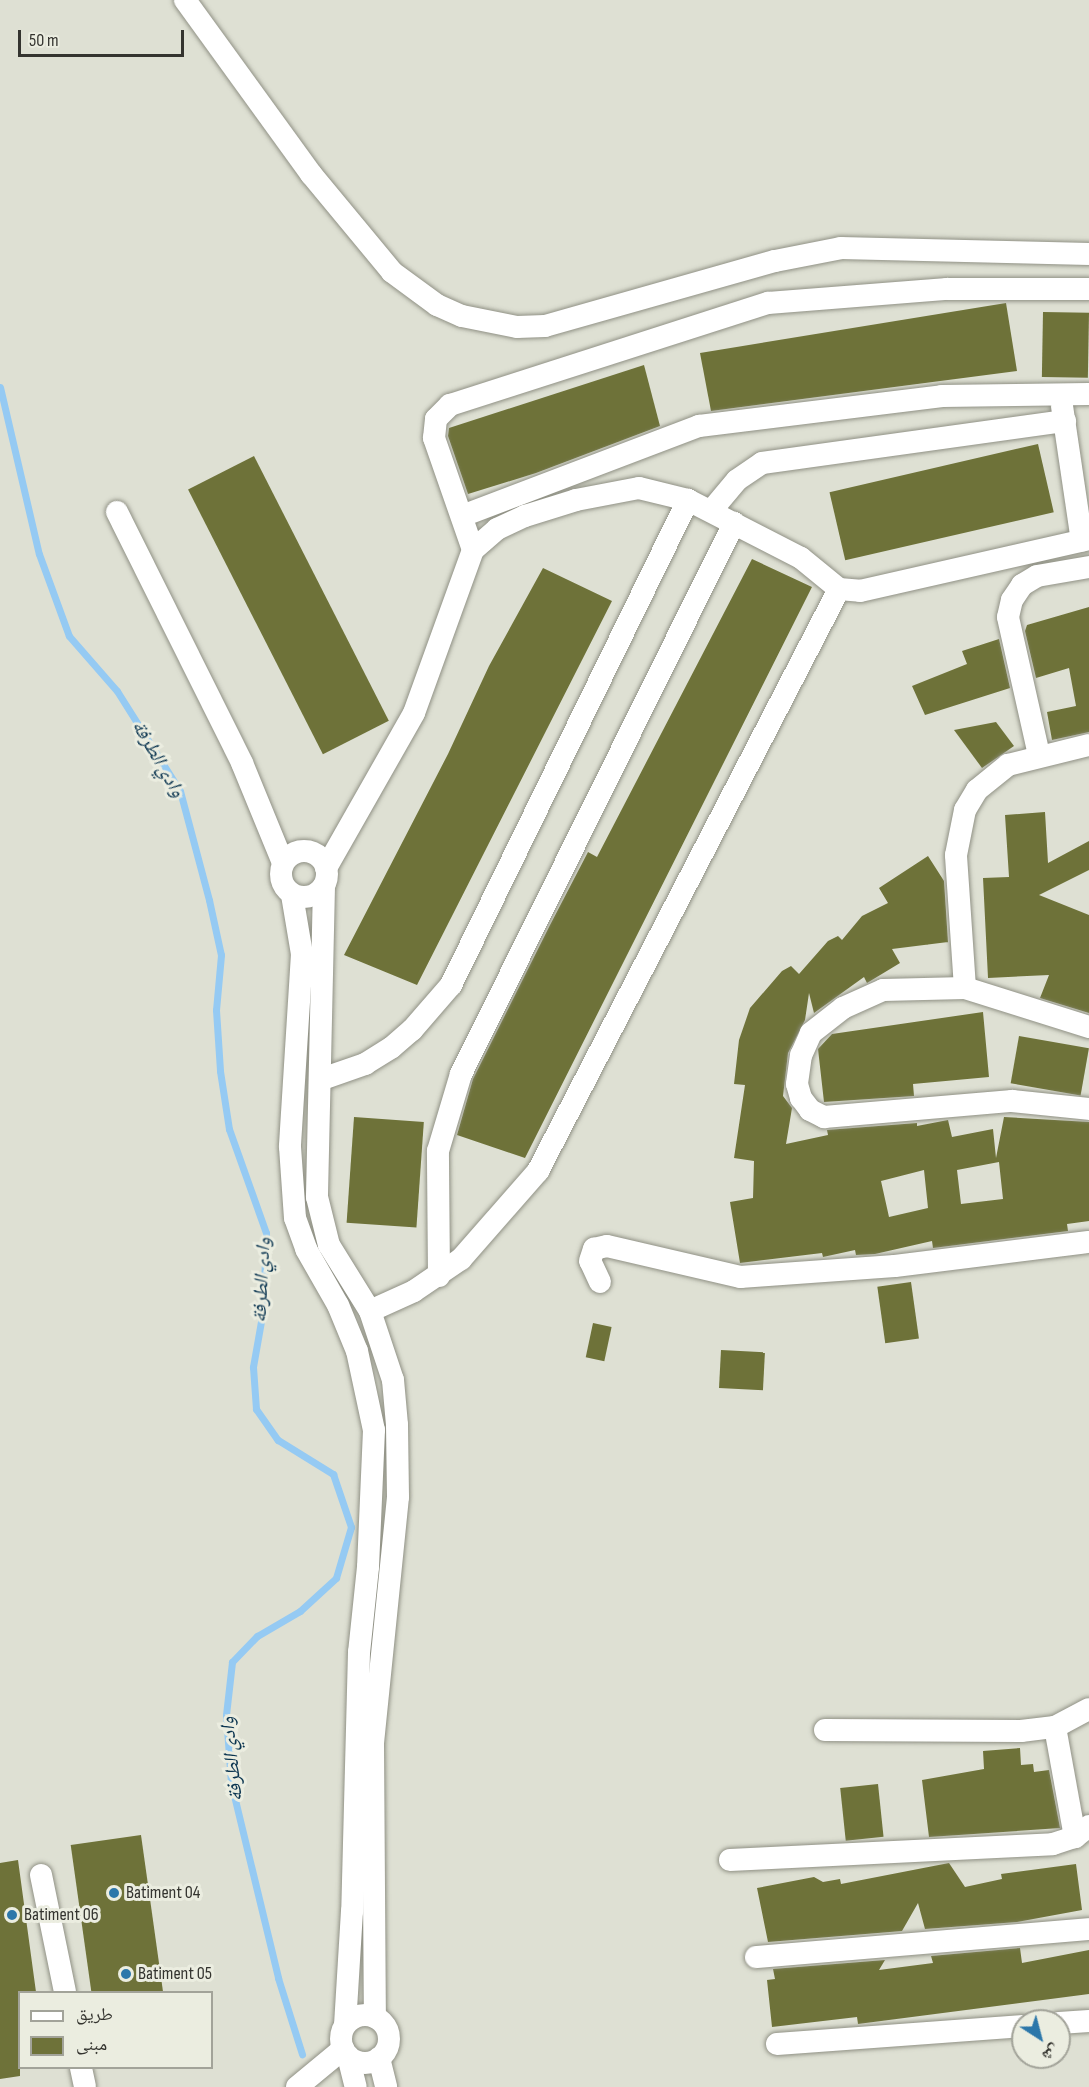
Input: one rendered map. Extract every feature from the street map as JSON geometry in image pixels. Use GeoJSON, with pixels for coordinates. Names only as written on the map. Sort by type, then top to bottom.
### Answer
{"type":"FeatureCollection","features":[{"type":"Feature","properties":{"kind":"street"},"geometry":{"type":"LineString","coordinates":[[185,0],[311,174],[392,272],[429,300],[462,316],[507,326],[545,326],[775,261],[842,248],[1089,254]]}},
{"type":"Feature","properties":{"kind":"street"},"geometry":{"type":"LineString","coordinates":[[473,550],[434,438],[436,419],[450,405],[768,303],[947,289],[1089,289]]}},
{"type":"Feature","properties":{"kind":"street"},"geometry":{"type":"LineString","coordinates":[[462,516],[699,426],[942,396],[1089,394]]}},
{"type":"Feature","properties":{"kind":"street"},"geometry":{"type":"LineString","coordinates":[[292,895],[310,897],[325,877],[414,713],[473,550],[497,529],[576,500],[639,488],[688,500],[711,511],[801,558],[839,588],[860,591],[1017,559],[1086,540],[1061,395]]}},
{"type":"Feature","properties":{"kind":"street"},"geometry":{"type":"LineString","coordinates":[[711,511],[737,480],[762,463],[1065,421]]}},
{"type":"Feature","properties":{"kind":"street"},"geometry":{"type":"LineString","coordinates":[[322,1079],[365,1064],[391,1047],[412,1030],[451,985],[688,500]]}},
{"type":"Feature","properties":{"kind":"street"},"geometry":{"type":"LineString","coordinates":[[117,512],[242,763],[283,863],[281,881],[292,895],[302,954],[290,1147],[295,1218],[306,1249],[338,1305],[357,1351],[374,1430],[368,1567],[359,1652],[352,1911],[345,2025],[341,2033],[356,2087]]}},
{"type":"Feature","properties":{"kind":"street"},"geometry":{"type":"LineString","coordinates":[[439,1276],[438,1151],[461,1074],[734,523]]}},
{"type":"Feature","properties":{"kind":"street"},"geometry":{"type":"LineString","coordinates":[[1039,755],[1008,617],[1012,600],[1022,585],[1037,576],[1089,567]]}},
{"type":"Feature","properties":{"kind":"street"},"geometry":{"type":"LineString","coordinates":[[370,1311],[392,1303],[439,1276],[461,1259],[538,1171],[839,588]]}},
{"type":"Feature","properties":{"kind":"street"},"geometry":{"type":"LineString","coordinates":[[965,988],[956,855],[959,824],[977,790],[1008,765],[1039,755],[1089,745]]}},
{"type":"Feature","properties":{"kind":"street"},"geometry":{"type":"LineString","coordinates":[[283,863],[297,852],[306,851],[315,854],[325,877],[322,1079],[316,1180],[319,1213],[329,1245],[370,1311],[393,1380],[398,1497],[374,1744],[375,2017],[388,2031],[389,2041],[379,2058],[363,2063],[346,2053]]}},
{"type":"Feature","properties":{"kind":"street"},"geometry":{"type":"LineString","coordinates":[[1089,1027],[965,988],[884,990],[843,1008],[811,1033],[797,1071],[801,1098],[810,1110],[838,1118],[1011,1101],[1089,1108]]}},
{"type":"Feature","properties":{"kind":"street"},"geometry":{"type":"LineString","coordinates":[[600,1282],[590,1261],[594,1249],[607,1246],[740,1277],[895,1266],[1089,1242]]}},
{"type":"Feature","properties":{"kind":"street"},"geometry":{"type":"LineString","coordinates":[[825,1730],[1021,1731],[1055,1727],[1089,1708]]}},
{"type":"Feature","properties":{"kind":"street"},"geometry":{"type":"LineString","coordinates":[[730,1860],[1053,1844],[1082,1831],[1055,1727]]}},
{"type":"Feature","properties":{"kind":"street"},"geometry":{"type":"LineString","coordinates":[[40,1875],[65,1991]]}},
{"type":"Feature","properties":{"kind":"street"},"geometry":{"type":"LineString","coordinates":[[756,1957],[1089,1929]]}},
{"type":"Feature","properties":{"kind":"street"},"geometry":{"type":"LineString","coordinates":[[345,2025],[358,2016],[375,2017]]}},
{"type":"Feature","properties":{"kind":"street"},"geometry":{"type":"LineString","coordinates":[[1071,2022],[1089,2021]]}},
{"type":"Feature","properties":{"kind":"street"},"geometry":{"type":"LineString","coordinates":[[777,2044],[1011,2027]]}},
{"type":"Feature","properties":{"kind":"street"},"geometry":{"type":"LineString","coordinates":[[297,2087],[346,2053]]}},
{"type":"Feature","properties":{"kind":"street"},"geometry":{"type":"LineString","coordinates":[[379,2058],[386,2087]]}},
{"type":"Feature","properties":{"kind":"street"},"geometry":{"type":"LineString","coordinates":[[81,2069],[85,2087]]}},
{"type":"Feature","properties":{"kind":"building"},"geometry":{"type":"Polygon","coordinates":[[[1006,303],[1017,371],[711,411],[700,353],[1006,303]]]}},
{"type":"Feature","properties":{"kind":"building"},"geometry":{"type":"Polygon","coordinates":[[[1043,312],[1089,313],[1088,378],[1042,377],[1043,312]]]}},
{"type":"Feature","properties":{"kind":"building"},"geometry":{"type":"Polygon","coordinates":[[[644,365],[660,426],[536,473],[468,494],[448,436],[449,428],[644,365]]]}},
{"type":"Feature","properties":{"kind":"building"},"geometry":{"type":"Polygon","coordinates":[[[1038,444],[1054,512],[845,560],[829,492],[1038,444]]]}},
{"type":"Feature","properties":{"kind":"building"},"geometry":{"type":"Polygon","coordinates":[[[254,456],[389,721],[323,754],[188,490],[254,456]]]}},
{"type":"Feature","properties":{"kind":"building"},"geometry":{"type":"Polygon","coordinates":[[[752,559],[812,587],[525,1158],[457,1135],[473,1079],[550,925],[588,852],[597,857],[752,559]]]}},
{"type":"Feature","properties":{"kind":"building"},"geometry":{"type":"Polygon","coordinates":[[[543,568],[612,601],[417,985],[344,955],[448,754],[489,666],[543,568]]]}},
{"type":"Feature","properties":{"kind":"building"},"geometry":{"type":"Polygon","coordinates":[[[1089,607],[1089,732],[1052,740],[1047,712],[1076,706],[1069,668],[1036,678],[1025,631],[1027,625],[1089,607]]]}},
{"type":"Feature","properties":{"kind":"building"},"geometry":{"type":"Polygon","coordinates":[[[999,639],[1010,688],[925,715],[912,686],[967,664],[962,651],[999,639]]]}},
{"type":"Feature","properties":{"kind":"building"},"geometry":{"type":"Polygon","coordinates":[[[996,722],[1014,746],[982,768],[954,730],[996,722]]]}},
{"type":"Feature","properties":{"kind":"building"},"geometry":{"type":"Polygon","coordinates":[[[1045,812],[1048,863],[1089,841],[1089,870],[1039,895],[1089,915],[1089,1013],[1040,998],[1049,975],[988,978],[983,878],[1009,877],[1005,815],[1045,812]]]}},
{"type":"Feature","properties":{"kind":"building"},"geometry":{"type":"Polygon","coordinates":[[[928,856],[944,881],[948,942],[892,949],[900,963],[867,983],[864,977],[814,1013],[809,993],[805,1020],[788,1053],[783,1096],[792,1108],[786,1144],[828,1135],[827,1130],[917,1123],[917,1126],[948,1120],[952,1137],[993,1129],[996,1158],[1004,1117],[1089,1122],[1089,1221],[1067,1224],[1068,1231],[933,1248],[932,1241],[875,1254],[856,1255],[855,1250],[823,1257],[822,1253],[740,1263],[730,1202],[753,1198],[754,1161],[734,1158],[745,1085],[734,1084],[739,1040],[750,1008],[782,971],[791,966],[799,974],[828,941],[838,936],[842,940],[862,916],[888,903],[879,888],[928,856]],[[999,1162],[957,1170],[961,1204],[1003,1199],[999,1162]],[[924,1170],[881,1181],[889,1217],[928,1208],[924,1170]]]}},
{"type":"Feature","properties":{"kind":"building"},"geometry":{"type":"Polygon","coordinates":[[[983,1012],[989,1077],[913,1084],[914,1096],[824,1102],[818,1049],[832,1034],[983,1012]]]}},
{"type":"Feature","properties":{"kind":"building"},"geometry":{"type":"Polygon","coordinates":[[[1019,1036],[1089,1048],[1081,1096],[1011,1083],[1019,1036]]]}},
{"type":"Feature","properties":{"kind":"building"},"geometry":{"type":"Polygon","coordinates":[[[354,1117],[424,1122],[416,1228],[347,1223],[354,1117]]]}},
{"type":"Feature","properties":{"kind":"building"},"geometry":{"type":"Polygon","coordinates":[[[911,1282],[919,1338],[885,1343],[877,1287],[911,1282]]]}},
{"type":"Feature","properties":{"kind":"building"},"geometry":{"type":"Polygon","coordinates":[[[593,1323],[612,1327],[604,1361],[586,1357],[593,1323]]]}},
{"type":"Feature","properties":{"kind":"building"},"geometry":{"type":"Polygon","coordinates":[[[721,1350],[765,1352],[763,1390],[719,1388],[721,1350]]]}},
{"type":"Feature","properties":{"kind":"building"},"geometry":{"type":"Polygon","coordinates":[[[1020,1748],[1021,1765],[1033,1764],[1034,1772],[1049,1770],[1060,1828],[929,1837],[922,1780],[984,1769],[983,1751],[1020,1748]]]}},
{"type":"Feature","properties":{"kind":"building"},"geometry":{"type":"Polygon","coordinates":[[[878,1784],[884,1837],[846,1841],[840,1788],[878,1784]]]}},
{"type":"Feature","properties":{"kind":"building","name":"Batiment 04"},"geometry":{"type":"Polygon","coordinates":[[[141,1835],[163,1991],[91,1991],[71,1845],[141,1835]]]}},
{"type":"Feature","properties":{"kind":"building"},"geometry":{"type":"Polygon","coordinates":[[[18,1860],[36,1991],[18,1991],[18,2069],[20,2069],[20,2076],[0,2079],[0,1863],[18,1860]]]}},
{"type":"Feature","properties":{"kind":"building"},"geometry":{"type":"Polygon","coordinates":[[[949,1863],[965,1887],[1002,1879],[1001,1874],[1076,1864],[1082,1910],[1017,1922],[925,1929],[918,1903],[902,1931],[768,1942],[757,1888],[814,1877],[823,1882],[840,1879],[841,1884],[949,1863]]]}},
{"type":"Feature","properties":{"kind":"building"},"geometry":{"type":"Polygon","coordinates":[[[1020,1948],[1022,1963],[1089,1950],[1089,1994],[858,2024],[857,2017],[772,2027],[767,1980],[775,1979],[773,1969],[885,1960],[879,1970],[933,1963],[931,1956],[1020,1948]]]}},
{"type":"Feature","properties":{"kind":"waterway","name":"وادي الطرفة"},"geometry":{"type":"LineString","coordinates":[[0,387],[39,554],[69,636],[117,691],[180,791],[209,900],[221,955],[216,1010],[220,1071],[229,1129],[266,1233],[263,1310],[253,1367],[256,1409],[278,1440],[333,1474],[351,1527],[336,1578],[300,1611],[257,1636],[232,1662],[226,1715],[231,1783],[278,1978],[302,2054]]}},
{"type":"Feature","properties":{"kind":"place","name":"Batiment 04"},"geometry":{"type":"Point","coordinates":[114,1893]}},
{"type":"Feature","properties":{"kind":"place","name":"Batiment 06"},"geometry":{"type":"Point","coordinates":[12,1915]}},
{"type":"Feature","properties":{"kind":"place","name":"Batiment 05"},"geometry":{"type":"Point","coordinates":[126,1974]}}]}
